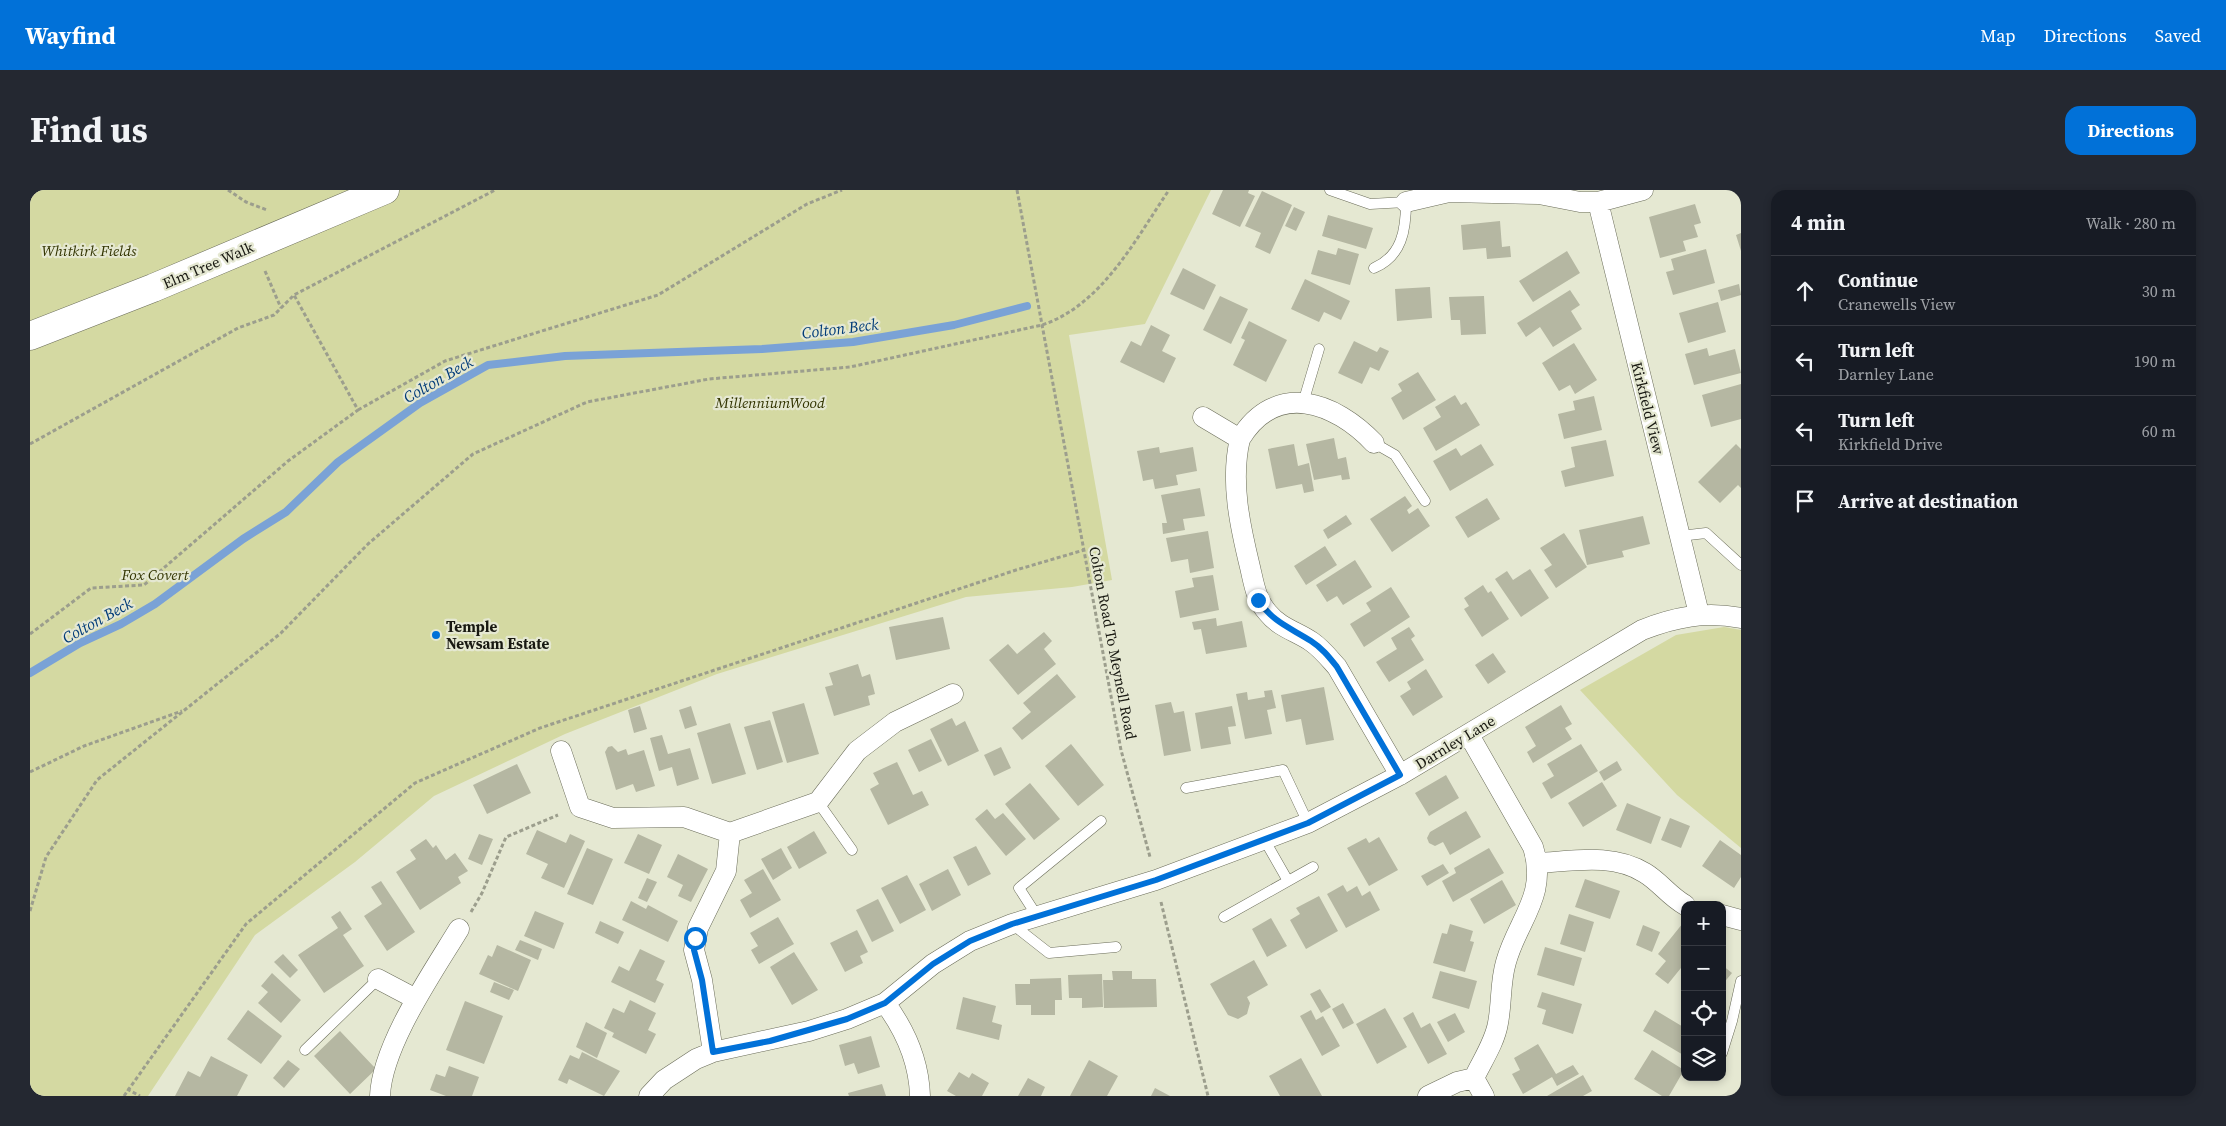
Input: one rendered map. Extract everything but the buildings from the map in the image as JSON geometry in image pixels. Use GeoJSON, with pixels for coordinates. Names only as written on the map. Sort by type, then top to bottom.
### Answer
{"type":"FeatureCollection","features":[{"type":"Feature","properties":{"kind":"street","name":"Elm Tree Walk"},"geometry":{"type":"LineString","coordinates":[[30,336],[153,288],[385,190]]}},
{"type":"Feature","properties":{"kind":"street"},"geometry":{"type":"LineString","coordinates":[[1406,202],[1449,192],[1539,194],[1580,202],[1598,202],[1643,190]]}},
{"type":"Feature","properties":{"kind":"street","name":"Kirkfield View"},"geometry":{"type":"LineString","coordinates":[[1598,202],[1699,614]]}},
{"type":"Feature","properties":{"kind":"street"},"geometry":{"type":"LineString","coordinates":[[1374,443],[1359,427],[1341,414],[1320,406],[1303,403],[1276,406],[1261,414],[1249,425],[1240,439],[1236,455],[1240,528],[1258,600],[1268,614],[1281,625],[1311,642],[1325,653],[1337,667],[1400,775]]}},
{"type":"Feature","properties":{"kind":"street"},"geometry":{"type":"LineString","coordinates":[[1203,417],[1240,439]]}},
{"type":"Feature","properties":{"kind":"street","name":"Darnley Lane"},"geometry":{"type":"LineString","coordinates":[[649,1096],[679,1068],[713,1052],[809,1031],[847,1019],[885,1003],[933,964],[970,941],[1012,924],[1156,880],[1308,823],[1400,775],[1642,630],[1670,620],[1699,614],[1741,618]]}},
{"type":"Feature","properties":{"kind":"street"},"geometry":{"type":"LineString","coordinates":[[561,751],[580,807],[614,818],[684,817],[730,833],[818,802],[857,751],[894,722],[952,694]]}},
{"type":"Feature","properties":{"kind":"street"},"geometry":{"type":"LineString","coordinates":[[1469,735],[1533,847],[1538,862],[1538,884],[1531,907],[1506,960],[1498,1024],[1474,1078]]}},
{"type":"Feature","properties":{"kind":"street"},"geometry":{"type":"LineString","coordinates":[[713,1052],[702,980],[694,950],[698,928],[726,871],[730,833]]}},
{"type":"Feature","properties":{"kind":"street"},"geometry":{"type":"LineString","coordinates":[[1538,862],[1608,859],[1629,864],[1647,874],[1674,899],[1681,903]]}},
{"type":"Feature","properties":{"kind":"street"},"geometry":{"type":"LineString","coordinates":[[1726,916],[1741,920]]}},
{"type":"Feature","properties":{"kind":"street"},"geometry":{"type":"LineString","coordinates":[[380,1096],[386,1063],[416,999],[460,929]]}},
{"type":"Feature","properties":{"kind":"street"},"geometry":{"type":"LineString","coordinates":[[378,979],[416,999]]}},
{"type":"Feature","properties":{"kind":"street"},"geometry":{"type":"LineString","coordinates":[[885,1003],[896,1019],[912,1054],[920,1096]]}},
{"type":"Feature","properties":{"kind":"street"},"geometry":{"type":"LineString","coordinates":[[1428,1096],[1456,1082],[1474,1078]]}},
{"type":"Feature","properties":{"kind":"street"},"geometry":{"type":"LineString","coordinates":[[1474,1078],[1484,1096]]}},
{"type":"Feature","properties":{"kind":"lane"},"geometry":{"type":"LineString","coordinates":[[1330,190],[1370,204],[1406,202],[1406,228],[1396,249],[1386,264],[1374,268]]}},
{"type":"Feature","properties":{"kind":"lane"},"geometry":{"type":"LineString","coordinates":[[1303,403],[1319,349]]}},
{"type":"Feature","properties":{"kind":"lane"},"geometry":{"type":"LineString","coordinates":[[1374,443],[1395,455],[1425,500]]}},
{"type":"Feature","properties":{"kind":"lane"},"geometry":{"type":"LineString","coordinates":[[1680,536],[1706,533],[1741,566]]}},
{"type":"Feature","properties":{"kind":"lane"},"geometry":{"type":"LineString","coordinates":[[1186,788],[1283,770],[1308,823]]}},
{"type":"Feature","properties":{"kind":"lane"},"geometry":{"type":"LineString","coordinates":[[818,802],[852,850]]}},
{"type":"Feature","properties":{"kind":"lane"},"geometry":{"type":"LineString","coordinates":[[1037,916],[1019,888],[1101,821]]}},
{"type":"Feature","properties":{"kind":"lane"},"geometry":{"type":"LineString","coordinates":[[1264,839],[1288,881]]}},
{"type":"Feature","properties":{"kind":"lane"},"geometry":{"type":"LineString","coordinates":[[1224,917],[1313,867]]}},
{"type":"Feature","properties":{"kind":"lane"},"geometry":{"type":"LineString","coordinates":[[1012,924],[1049,953],[1116,947]]}},
{"type":"Feature","properties":{"kind":"lane"},"geometry":{"type":"LineString","coordinates":[[304,1050],[378,979]]}},
{"type":"Feature","properties":{"kind":"lane"},"geometry":{"type":"LineString","coordinates":[[1726,1041],[1741,981]]}},
{"type":"Feature","properties":{"kind":"path"},"geometry":{"type":"LineString","coordinates":[[228,190],[246,202],[272,212]]}},
{"type":"Feature","properties":{"kind":"path"},"geometry":{"type":"LineString","coordinates":[[30,444],[238,328],[274,315],[294,295],[495,190]]}},
{"type":"Feature","properties":{"kind":"path"},"geometry":{"type":"LineString","coordinates":[[30,634],[91,588],[144,585],[288,461],[358,410],[445,361],[658,295],[807,204],[842,190]]}},
{"type":"Feature","properties":{"kind":"path","name":"Colton Road To Meynell Road"},"geometry":{"type":"LineString","coordinates":[[1017,190],[1121,750],[1156,880],[1208,1096]]}},
{"type":"Feature","properties":{"kind":"path"},"geometry":{"type":"LineString","coordinates":[[30,911],[46,857],[97,780],[281,634],[368,544],[474,454],[588,402],[709,379],[850,367],[1042,325],[1062,318],[1110,277],[1169,190]]}},
{"type":"Feature","properties":{"kind":"path"},"geometry":{"type":"LineString","coordinates":[[294,295],[358,410]]}},
{"type":"Feature","properties":{"kind":"path"},"geometry":{"type":"LineString","coordinates":[[30,772],[84,746],[185,710]]}},
{"type":"Feature","properties":{"kind":"path"},"geometry":{"type":"LineString","coordinates":[[460,929],[482,894],[506,837],[580,807]]}},
{"type":"Feature","properties":{"kind":"path"},"geometry":{"type":"LineString","coordinates":[[127,1089],[140,1096]]}},
{"type":"Feature","properties":{"kind":"green space","name":"Temple Newsam Estate"},"geometry":{"type":"Polygon","coordinates":[[[30,190],[1211,190],[1145,324],[1069,335],[1112,580],[1072,587],[966,597],[717,674],[565,734],[434,796],[355,862],[255,935],[148,1096],[30,1096],[30,190]]]}},
{"type":"Feature","properties":{"kind":"green space"},"geometry":{"type":"Polygon","coordinates":[[[1724,627],[1741,630],[1741,848],[1677,795],[1580,690],[1676,635],[1724,627]]]}},
{"type":"Feature","properties":{"kind":"waterway","name":"Colton Beck"},"geometry":{"type":"LineString","coordinates":[[30,673],[80,643],[121,624],[155,604],[243,539],[286,512],[338,462],[420,403],[488,365],[565,356],[762,349],[853,342],[954,325],[1027,306]]}},
{"type":"Feature","properties":{"kind":"place","name":"Temple Newsam Estate"},"geometry":{"type":"Point","coordinates":[436,635]}},
{"type":"Feature","properties":{"kind":"route"},"geometry":{"type":"LineString","coordinates":[[695,938],[694,950],[702,980],[713,1052],[770,1041],[847,1019],[885,1003],[933,964],[970,941],[1012,924],[1156,880],[1187,866],[1308,823],[1400,775],[1337,667],[1325,653],[1311,642],[1281,625],[1268,614],[1258,600]]}},
{"type":"Feature","properties":{"kind":"park label","name":"Whitkirk Fields"},"geometry":{"type":"Point","coordinates":[89,250]}},
{"type":"Feature","properties":{"kind":"park label","name":"MillenniumWood"},"geometry":{"type":"Point","coordinates":[770,402]}},
{"type":"Feature","properties":{"kind":"park label","name":"Fox Covert"},"geometry":{"type":"Point","coordinates":[155,574]}}]}
